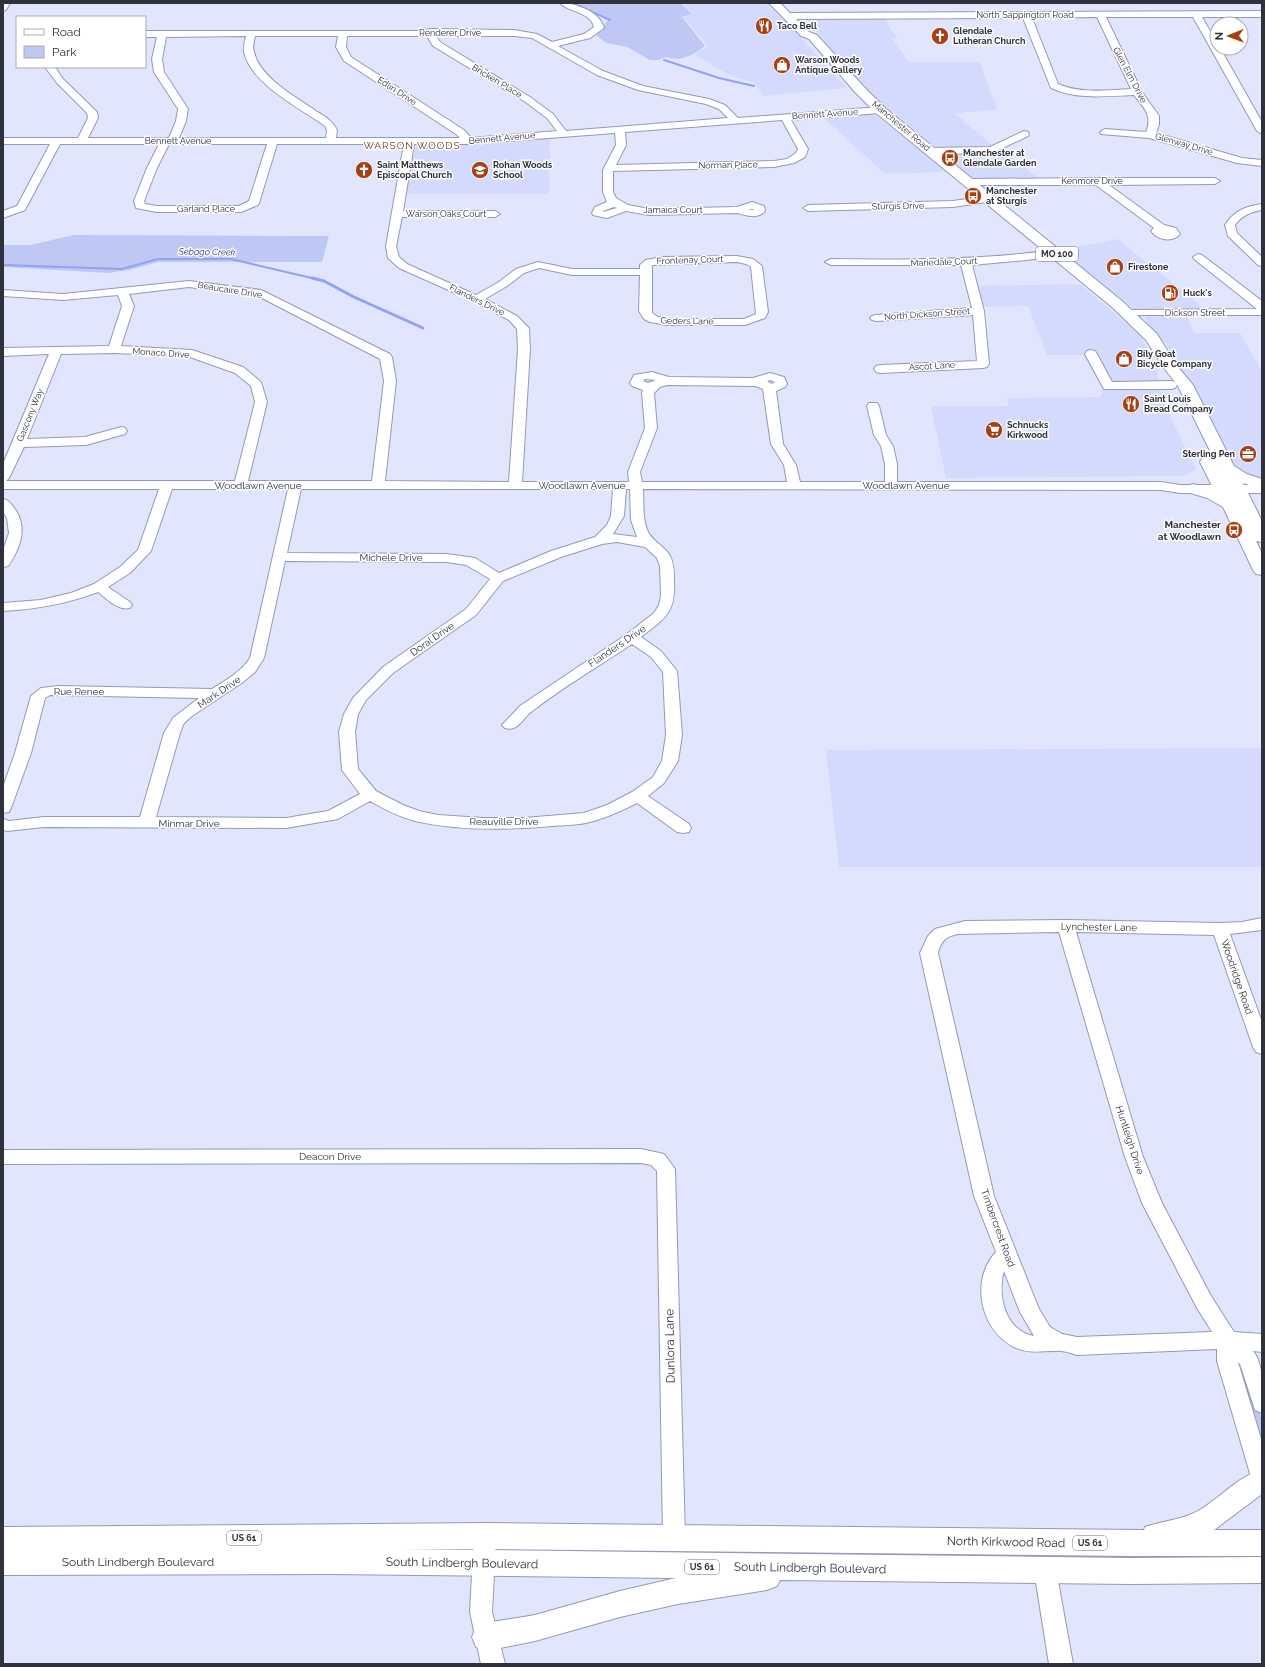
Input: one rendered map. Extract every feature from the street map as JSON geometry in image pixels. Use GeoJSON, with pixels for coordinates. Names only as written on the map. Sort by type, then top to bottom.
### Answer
{"type":"FeatureCollection","features":[{"type":"Feature","properties":{"kind":"main road","name":"Manchester Road"},"geometry":{"type":"LineString","coordinates":[[774,3],[794,16]]}},
{"type":"Feature","properties":{"kind":"main road","name":"Manchester Road"},"geometry":{"type":"LineString","coordinates":[[785,3],[805,34],[813,38],[880,110],[1128,313],[1152,337],[1171,368],[1185,385],[1228,469],[1228,486]]}},
{"type":"Feature","properties":{"kind":"main road","name":"Manchester Road"},"geometry":{"type":"LineString","coordinates":[[1171,368],[1171,385],[1210,464],[1228,486],[1238,505],[1262,570]]}},
{"type":"Feature","properties":{"kind":"main road"},"geometry":{"type":"LineString","coordinates":[[1210,464],[1202,478],[1192,486],[1238,505],[1262,490]]}},
{"type":"Feature","properties":{"kind":"main road"},"geometry":{"type":"LineString","coordinates":[[1228,469],[1241,477],[1262,484]]}},
{"type":"Feature","properties":{"kind":"main road","name":"Manchester Road"},"geometry":{"type":"LineString","coordinates":[[1238,505],[1262,537]]}},
{"type":"Feature","properties":{"kind":"main road"},"geometry":{"type":"LineString","coordinates":[[1126,1543],[1179,1530],[1208,1520],[1250,1486],[1262,1481]]}},
{"type":"Feature","properties":{"kind":"main road","name":"South Lindbergh Boulevard"},"geometry":{"type":"LineString","coordinates":[[3,1540],[485,1536],[918,1541]]}},
{"type":"Feature","properties":{"kind":"main road","name":"North Kirkwood Road"},"geometry":{"type":"LineString","coordinates":[[918,1541],[1262,1543]]}},
{"type":"Feature","properties":{"kind":"main road","name":"South Lindbergh Boulevard"},"geometry":{"type":"LineString","coordinates":[[3,1562],[330,1560],[483,1564],[1045,1570]]}},
{"type":"Feature","properties":{"kind":"main road"},"geometry":{"type":"LineString","coordinates":[[486,1637],[535,1628],[620,1604],[678,1591],[819,1568]]}},
{"type":"Feature","properties":{"kind":"main road","name":"US 61"},"geometry":{"type":"LineString","coordinates":[[1045,1570],[1262,1570]]}},
{"type":"Feature","properties":{"kind":"street"},"geometry":{"type":"LineString","coordinates":[[3,8],[6,3]]}},
{"type":"Feature","properties":{"kind":"street"},"geometry":{"type":"LineString","coordinates":[[551,45],[587,36],[599,28],[597,20],[593,17],[564,3]]}},
{"type":"Feature","properties":{"kind":"street"},"geometry":{"type":"LineString","coordinates":[[966,3],[970,15]]}},
{"type":"Feature","properties":{"kind":"street"},"geometry":{"type":"LineString","coordinates":[[1108,3],[1114,15]]}},
{"type":"Feature","properties":{"kind":"street"},"geometry":{"type":"LineString","coordinates":[[1207,3],[1214,14]]}},
{"type":"Feature","properties":{"kind":"street"},"geometry":{"type":"LineString","coordinates":[[1196,14],[1262,131]]}},
{"type":"Feature","properties":{"kind":"street","name":"North Sappington Road"},"geometry":{"type":"LineString","coordinates":[[794,16],[1262,14]]}},
{"type":"Feature","properties":{"kind":"street"},"geometry":{"type":"LineString","coordinates":[[1026,15],[1054,86],[1062,90],[1074,92],[1137,92]]}},
{"type":"Feature","properties":{"kind":"street","name":"Glen Elm Drive"},"geometry":{"type":"LineString","coordinates":[[1100,15],[1137,92],[1154,116],[1154,125],[1150,135]]}},
{"type":"Feature","properties":{"kind":"street","name":"Bricken Place"},"geometry":{"type":"LineString","coordinates":[[429,32],[436,44],[528,99],[550,116],[563,133]]}},
{"type":"Feature","properties":{"kind":"street","name":"Renderer Drive"},"geometry":{"type":"LineString","coordinates":[[146,34],[514,32],[534,36],[600,73],[641,88],[709,102],[722,107],[735,121]]}},
{"type":"Feature","properties":{"kind":"street","name":"Edlin Drive"},"geometry":{"type":"LineString","coordinates":[[343,33],[341,47],[347,59],[460,132],[468,141]]}},
{"type":"Feature","properties":{"kind":"street"},"geometry":{"type":"LineString","coordinates":[[162,34],[158,47],[156,65],[162,80],[177,98],[183,109],[180,121],[170,141]]}},
{"type":"Feature","properties":{"kind":"street"},"geometry":{"type":"LineString","coordinates":[[251,34],[248,50],[252,61],[263,77],[332,127],[330,141]]}},
{"type":"Feature","properties":{"kind":"street"},"geometry":{"type":"LineString","coordinates":[[51,68],[60,81],[92,112],[93,118],[82,141]]}},
{"type":"Feature","properties":{"kind":"street","name":"Bennett Avenue"},"geometry":{"type":"LineString","coordinates":[[3,141],[468,141],[880,110]]}},
{"type":"Feature","properties":{"kind":"street","name":"Norman Place"},"geometry":{"type":"LineString","coordinates":[[609,168],[774,164],[790,161],[801,154],[803,149],[785,117]]}},
{"type":"Feature","properties":{"kind":"street","name":"Jamaica Court"},"geometry":{"type":"LineString","coordinates":[[620,130],[621,145],[609,168],[608,192],[611,200],[620,205],[649,212],[740,210]]}},
{"type":"Feature","properties":{"kind":"street","name":"Glenway Drive"},"geometry":{"type":"LineString","coordinates":[[1105,132],[1150,135],[1241,161],[1262,163]]}},
{"type":"Feature","properties":{"kind":"street"},"geometry":{"type":"LineString","coordinates":[[930,151],[992,150],[1024,134]]}},
{"type":"Feature","properties":{"kind":"street"},"geometry":{"type":"LineString","coordinates":[[7,218],[21,208],[56,141]]}},
{"type":"Feature","properties":{"kind":"street","name":"Garland Place"},"geometry":{"type":"LineString","coordinates":[[170,141],[152,168],[139,204],[133,205],[136,210],[241,209],[254,203],[273,141]]}},
{"type":"Feature","properties":{"kind":"street","name":"Flanders Drive"},"geometry":{"type":"LineString","coordinates":[[410,141],[391,246],[394,258],[403,266],[476,299],[513,318],[523,328],[524,349],[515,485]]}},
{"type":"Feature","properties":{"kind":"street"},"geometry":{"type":"LineString","coordinates":[[1098,181],[1161,228]]}},
{"type":"Feature","properties":{"kind":"street","name":"Kenmore Drive"},"geometry":{"type":"LineString","coordinates":[[968,182],[1215,181]]}},
{"type":"Feature","properties":{"kind":"street","name":"Sturgis Drive"},"geometry":{"type":"LineString","coordinates":[[808,208],[953,204],[989,199]]}},
{"type":"Feature","properties":{"kind":"street"},"geometry":{"type":"LineString","coordinates":[[1262,207],[1240,213],[1233,219],[1230,225],[1232,234],[1262,263]]}},
{"type":"Feature","properties":{"kind":"street","name":"Warson Oaks Court"},"geometry":{"type":"LineString","coordinates":[[397,214],[495,214]]}},
{"type":"Feature","properties":{"kind":"street"},"geometry":{"type":"LineString","coordinates":[[7,218],[22,217],[22,220]]}},
{"type":"Feature","properties":{"kind":"street","name":"Mariedale Court"},"geometry":{"type":"LineString","coordinates":[[832,262],[895,264],[966,262],[1019,259],[1055,253]]}},
{"type":"Feature","properties":{"kind":"street"},"geometry":{"type":"LineString","coordinates":[[1198,257],[1262,307]]}},
{"type":"Feature","properties":{"kind":"street","name":"Frontenay Court"},"geometry":{"type":"LineString","coordinates":[[476,299],[524,269],[538,265],[572,272],[645,272],[646,266],[656,260],[749,262],[762,312],[755,319]]}},
{"type":"Feature","properties":{"kind":"street"},"geometry":{"type":"LineString","coordinates":[[966,262],[978,311]]}},
{"type":"Feature","properties":{"kind":"street","name":"Geders Lane"},"geometry":{"type":"LineString","coordinates":[[645,272],[647,315],[642,317],[639,320],[640,322],[650,325],[662,322],[755,319]]}},
{"type":"Feature","properties":{"kind":"street","name":"Beaucaire Drive"},"geometry":{"type":"LineString","coordinates":[[3,293],[63,296],[123,292],[189,284],[261,293],[386,358],[390,381],[378,485]]}},
{"type":"Feature","properties":{"kind":"street"},"geometry":{"type":"LineString","coordinates":[[114,349],[128,306],[123,292]]}},
{"type":"Feature","properties":{"kind":"street","name":"North Dickson Street"},"geometry":{"type":"LineString","coordinates":[[876,318],[978,311]]}},
{"type":"Feature","properties":{"kind":"street","name":"Ascot Lane"},"geometry":{"type":"LineString","coordinates":[[880,369],[983,364],[978,311]]}},
{"type":"Feature","properties":{"kind":"street","name":"Dickson Street"},"geometry":{"type":"LineString","coordinates":[[1128,313],[1262,312]]}},
{"type":"Feature","properties":{"kind":"street","name":"Monaco Drive"},"geometry":{"type":"LineString","coordinates":[[3,352],[114,349],[188,353],[239,370],[257,385],[261,402],[241,485]]}},
{"type":"Feature","properties":{"kind":"street","name":"Gascony Way"},"geometry":{"type":"LineString","coordinates":[[3,478],[19,443],[56,351]]}},
{"type":"Feature","properties":{"kind":"street"},"geometry":{"type":"LineString","coordinates":[[1091,354],[1108,386],[1171,385]]}},
{"type":"Feature","properties":{"kind":"street","name":"Flanders Drive"},"geometry":{"type":"LineString","coordinates":[[510,725],[525,709],[632,637],[660,616],[666,605],[667,566],[664,557],[644,538],[637,523],[637,493],[634,472],[651,428],[648,393],[650,388],[657,383],[666,381],[755,382],[762,383],[769,387],[777,444],[790,465],[794,485]]}},
{"type":"Feature","properties":{"kind":"street"},"geometry":{"type":"LineString","coordinates":[[873,406],[880,435],[887,446],[890,458],[892,475],[891,485]]}},
{"type":"Feature","properties":{"kind":"street"},"geometry":{"type":"LineString","coordinates":[[19,443],[86,442],[121,431]]}},
{"type":"Feature","properties":{"kind":"street","name":"Woodlawn Avenue"},"geometry":{"type":"LineString","coordinates":[[3,485],[1228,486],[1262,484]]}},
{"type":"Feature","properties":{"kind":"street"},"geometry":{"type":"LineString","coordinates":[[3,607],[41,604],[74,596],[99,587],[125,570],[144,551],[167,485]]}},
{"type":"Feature","properties":{"kind":"street","name":"Mark Drive"},"geometry":{"type":"LineString","coordinates":[[146,822],[172,733],[178,721],[187,713],[238,679],[250,669],[257,658],[295,485]]}},
{"type":"Feature","properties":{"kind":"street"},"geometry":{"type":"LineString","coordinates":[[600,540],[616,524],[619,514],[619,485]]}},
{"type":"Feature","properties":{"kind":"street","name":"Woodlawn Avenue"},"geometry":{"type":"LineString","coordinates":[[1228,486],[1262,490]]}},
{"type":"Feature","properties":{"kind":"street"},"geometry":{"type":"LineString","coordinates":[[3,502],[14,517],[16,535],[14,545],[3,563]]}},
{"type":"Feature","properties":{"kind":"street"},"geometry":{"type":"LineString","coordinates":[[616,538],[637,523]]}},
{"type":"Feature","properties":{"kind":"street"},"geometry":{"type":"LineString","coordinates":[[600,540],[616,538],[640,541],[650,544]]}},
{"type":"Feature","properties":{"kind":"street","name":"Doral Drive"},"geometry":{"type":"LineString","coordinates":[[370,795],[350,770],[347,732],[351,714],[360,698],[388,670],[470,612],[498,578],[556,554],[600,540]]}},
{"type":"Feature","properties":{"kind":"street","name":"Michele Drive"},"geometry":{"type":"LineString","coordinates":[[280,557],[447,558],[470,561],[498,578]]}},
{"type":"Feature","properties":{"kind":"street"},"geometry":{"type":"LineString","coordinates":[[99,587],[125,605]]}},
{"type":"Feature","properties":{"kind":"street","name":"Reauville Drive"},"geometry":{"type":"LineString","coordinates":[[370,795],[397,809],[416,816],[438,820],[483,823],[524,823],[585,818],[613,808],[638,796],[659,780],[670,761],[673,726],[670,671],[656,654],[632,637]]}},
{"type":"Feature","properties":{"kind":"street","name":"Rue Renee"},"geometry":{"type":"LineString","coordinates":[[3,808],[23,753],[38,696],[46,691],[59,690],[216,694]]}},
{"type":"Feature","properties":{"kind":"street","name":"Minmar Drive"},"geometry":{"type":"LineString","coordinates":[[3,824],[7,826],[44,822],[286,823],[332,815],[370,795]]}},
{"type":"Feature","properties":{"kind":"street"},"geometry":{"type":"LineString","coordinates":[[638,796],[683,828]]}},
{"type":"Feature","properties":{"kind":"street","name":"Lynchester Lane"},"geometry":{"type":"LineString","coordinates":[[936,935],[950,929],[965,927],[1066,926],[1220,929],[1242,928],[1262,924]]}},
{"type":"Feature","properties":{"kind":"street","name":"Huntleigh Drive"},"geometry":{"type":"LineString","coordinates":[[1066,926],[1134,1157],[1152,1203],[1204,1302],[1228,1340],[1249,1360],[1262,1404]]}},
{"type":"Feature","properties":{"kind":"street","name":"Woodridge Road"},"geometry":{"type":"LineString","coordinates":[[1220,929],[1262,1047]]}},
{"type":"Feature","properties":{"kind":"street","name":"Timbercrest Road"},"geometry":{"type":"LineString","coordinates":[[936,935],[931,943],[929,953],[984,1196],[1030,1312],[1043,1333],[1057,1342],[1077,1346],[1228,1340]]}},
{"type":"Feature","properties":{"kind":"street","name":"Deacon Drive"},"geometry":{"type":"LineString","coordinates":[[3,1157],[640,1156],[657,1159]]}},
{"type":"Feature","properties":{"kind":"street","name":"Dunlora Lane"},"geometry":{"type":"LineString","coordinates":[[657,1159],[666,1169],[674,1537]]}},
{"type":"Feature","properties":{"kind":"street"},"geometry":{"type":"LineString","coordinates":[[1007,1254],[997,1264],[992,1274],[990,1292],[993,1306],[1001,1323],[1016,1338],[1032,1344],[1057,1342]]}},
{"type":"Feature","properties":{"kind":"street"},"geometry":{"type":"LineString","coordinates":[[1262,1343],[1228,1340],[1227,1361],[1262,1477]]}},
{"type":"Feature","properties":{"kind":"street"},"geometry":{"type":"LineString","coordinates":[[485,1536],[481,1612],[493,1664]]}},
{"type":"Feature","properties":{"kind":"street"},"geometry":{"type":"LineString","coordinates":[[1045,1570],[1061,1664]]}},
{"type":"Feature","properties":{"kind":"shaded area"},"geometry":{"type":"Polygon","coordinates":[[[682,3],[766,3],[793,29],[847,88],[764,96],[753,82],[731,76],[695,55],[708,46],[684,18],[693,13],[682,3]]]}},
{"type":"Feature","properties":{"kind":"shaded area"},"geometry":{"type":"Polygon","coordinates":[[[883,17],[897,38],[891,38],[909,62],[980,62],[997,110],[954,113],[992,145],[987,147],[942,148],[933,145],[875,97],[840,60],[808,20],[809,18],[883,17]]]}},
{"type":"Feature","properties":{"kind":"shaded area"},"geometry":{"type":"Polygon","coordinates":[[[868,113],[877,116],[947,172],[885,174],[822,116],[868,113]]]}},
{"type":"Feature","properties":{"kind":"shaded area","name":"Rohan Woods School"},"geometry":{"type":"Polygon","coordinates":[[[550,136],[549,194],[405,194],[415,147],[417,144],[550,136]]]}},
{"type":"Feature","properties":{"kind":"shaded area"},"geometry":{"type":"Polygon","coordinates":[[[1001,149],[1041,180],[976,179],[944,155],[944,153],[1001,149]]]}},
{"type":"Feature","properties":{"kind":"shaded area"},"geometry":{"type":"Polygon","coordinates":[[[1117,239],[1206,310],[1135,310],[1060,250],[1117,239]]]}},
{"type":"Feature","properties":{"kind":"shaded area"},"geometry":{"type":"Polygon","coordinates":[[[1080,284],[1140,335],[1156,366],[1163,401],[1196,470],[1182,476],[946,478],[931,406],[1009,406],[1007,398],[1100,397],[1103,389],[1083,355],[1047,355],[1028,306],[985,307],[977,286],[1080,284]]]}},
{"type":"Feature","properties":{"kind":"shaded area"},"geometry":{"type":"Polygon","coordinates":[[[1186,315],[1194,333],[1240,333],[1262,372],[1262,480],[1235,470],[1190,384],[1166,344],[1146,321],[1145,318],[1147,316],[1186,315]]]}},
{"type":"Feature","properties":{"kind":"shaded area"},"geometry":{"type":"Polygon","coordinates":[[[1262,748],[1262,867],[839,867],[826,750],[1262,748]]]}},
{"type":"Feature","properties":{"kind":"green space"},"geometry":{"type":"Polygon","coordinates":[[[577,3],[681,3],[692,14],[682,17],[705,46],[687,57],[677,59],[666,57],[659,60],[650,60],[627,47],[606,43],[596,35],[603,29],[605,23],[608,21],[608,18],[577,3]]]}},
{"type":"Feature","properties":{"kind":"green space"},"geometry":{"type":"Polygon","coordinates":[[[74,235],[329,236],[322,262],[158,262],[129,270],[108,273],[3,267],[3,245],[30,245],[74,235]]]}},
{"type":"Feature","properties":{"kind":"green space"},"geometry":{"type":"Polygon","coordinates":[[[1234,1357],[1245,1363],[1262,1421],[1262,1459],[1234,1357]]]}},
{"type":"Feature","properties":{"kind":"waterway"},"geometry":{"type":"LineString","coordinates":[[573,3],[610,20]]}},
{"type":"Feature","properties":{"kind":"waterway"},"geometry":{"type":"LineString","coordinates":[[664,60],[719,78],[754,86]]}},
{"type":"Feature","properties":{"kind":"waterway","name":"Sebago Creek"},"geometry":{"type":"LineString","coordinates":[[3,265],[122,269],[158,259],[231,259],[316,279]]}},
{"type":"Feature","properties":{"kind":"waterway","name":"Sebago Creek"},"geometry":{"type":"LineString","coordinates":[[312,278],[316,279]]}},
{"type":"Feature","properties":{"kind":"waterway","name":"Sebago Creek"},"geometry":{"type":"LineString","coordinates":[[316,279],[324,281],[354,297],[423,328]]}},
{"type":"Feature","properties":{"kind":"place","name":"Taco Bell"},"geometry":{"type":"Point","coordinates":[764,26]}},
{"type":"Feature","properties":{"kind":"place","name":"Glendale Lutheran Church"},"geometry":{"type":"Point","coordinates":[940,36]}},
{"type":"Feature","properties":{"kind":"place","name":"Warson Woods Antique Gallery"},"geometry":{"type":"Point","coordinates":[782,65]}},
{"type":"Feature","properties":{"kind":"place","name":"Manchester at Glendale Garden"},"geometry":{"type":"Point","coordinates":[950,158]}},
{"type":"Feature","properties":{"kind":"place","name":"Saint Matthews Episcopal Church"},"geometry":{"type":"Point","coordinates":[364,170]}},
{"type":"Feature","properties":{"kind":"place","name":"Rohan Woods School"},"geometry":{"type":"Point","coordinates":[480,170]}},
{"type":"Feature","properties":{"kind":"place","name":"Manchester at Sturgis"},"geometry":{"type":"Point","coordinates":[973,196]}},
{"type":"Feature","properties":{"kind":"place","name":"Firestone"},"geometry":{"type":"Point","coordinates":[1115,267]}},
{"type":"Feature","properties":{"kind":"place","name":"Huck's"},"geometry":{"type":"Point","coordinates":[1170,293]}},
{"type":"Feature","properties":{"kind":"place","name":"Bily Goat Bicycle Company"},"geometry":{"type":"Point","coordinates":[1124,359]}},
{"type":"Feature","properties":{"kind":"place","name":"Saint Louis Bread Company"},"geometry":{"type":"Point","coordinates":[1131,404]}},
{"type":"Feature","properties":{"kind":"place","name":"Schnucks Kirkwood"},"geometry":{"type":"Point","coordinates":[994,430]}},
{"type":"Feature","properties":{"kind":"place","name":"Sterling Pen"},"geometry":{"type":"Point","coordinates":[1248,454]}},
{"type":"Feature","properties":{"kind":"place","name":"Manchester at Woodlawn"},"geometry":{"type":"Point","coordinates":[1234,530]}},
{"type":"Feature","properties":{"kind":"district","name":"WARSON WOODS"},"geometry":{"type":"Point","coordinates":[412,145]}}]}
